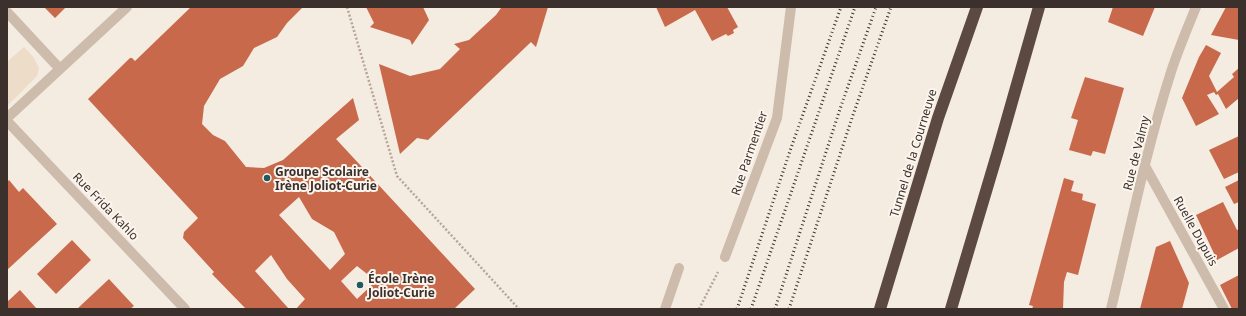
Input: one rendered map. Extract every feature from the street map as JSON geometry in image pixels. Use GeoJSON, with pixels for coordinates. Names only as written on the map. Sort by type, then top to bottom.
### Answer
{"type":"FeatureCollection","features":[{"type":"Feature","properties":{"kind":"highway","name":"Tunnel de la Courneuve"},"geometry":{"type":"LineString","coordinates":[[880,309],[938,118],[977,7]]}},
{"type":"Feature","properties":{"kind":"highway"},"geometry":{"type":"LineString","coordinates":[[951,309],[1039,7]]}},
{"type":"Feature","properties":{"kind":"street"},"geometry":{"type":"LineString","coordinates":[[7,120],[127,7]]}},
{"type":"Feature","properties":{"kind":"street","name":"Rue Parmentier"},"geometry":{"type":"LineString","coordinates":[[725,257],[777,118],[791,7]]}},
{"type":"Feature","properties":{"kind":"street","name":"Rue de Valmy"},"geometry":{"type":"LineString","coordinates":[[1111,309],[1145,166],[1171,71],[1196,7]]}},
{"type":"Feature","properties":{"kind":"street"},"geometry":{"type":"LineString","coordinates":[[7,12],[60,69]]}},
{"type":"Feature","properties":{"kind":"street","name":"Rue Frida Kahlo"},"geometry":{"type":"LineString","coordinates":[[7,120],[185,309]]}},
{"type":"Feature","properties":{"kind":"street","name":"Ruelle Dupuis"},"geometry":{"type":"LineString","coordinates":[[1145,166],[1224,309]]}},
{"type":"Feature","properties":{"kind":"street"},"geometry":{"type":"LineString","coordinates":[[665,309],[679,268]]}},
{"type":"Feature","properties":{"kind":"path"},"geometry":{"type":"LineString","coordinates":[[347,7],[397,176],[519,309]]}},
{"type":"Feature","properties":{"kind":"path"},"geometry":{"type":"LineString","coordinates":[[699,309],[725,257]]}},
{"type":"Feature","properties":{"kind":"shaded area"},"geometry":{"type":"Polygon","coordinates":[[[24,47],[34,58],[39,68],[37,76],[7,106],[7,62],[24,47]]]}},
{"type":"Feature","properties":{"kind":"building"},"geometry":{"type":"Polygon","coordinates":[[[44,7],[66,7],[55,18],[44,7]]]}},
{"type":"Feature","properties":{"kind":"building","name":"Groupe Scolaire Irène Joliot-Curie"},"geometry":{"type":"Polygon","coordinates":[[[191,7],[303,7],[287,23],[277,37],[254,48],[243,66],[220,79],[204,106],[202,124],[213,135],[225,141],[246,167],[264,168],[283,160],[353,98],[359,120],[336,139],[475,289],[454,309],[296,309],[305,299],[287,279],[271,255],[255,271],[289,309],[246,309],[212,274],[214,272],[183,238],[184,232],[198,218],[88,99],[130,58],[135,61],[191,7]],[[299,197],[279,215],[330,270],[345,254],[334,232],[312,219],[299,197]],[[357,266],[341,281],[357,299],[376,281],[357,266]]]}},
{"type":"Feature","properties":{"kind":"building"},"geometry":{"type":"Polygon","coordinates":[[[366,7],[423,7],[429,20],[412,45],[410,40],[370,27],[374,23],[366,7]]]}},
{"type":"Feature","properties":{"kind":"building"},"geometry":{"type":"Polygon","coordinates":[[[498,7],[548,7],[536,47],[531,42],[428,140],[417,138],[400,154],[379,64],[410,76],[440,69],[460,49],[454,44],[469,40],[496,15],[501,8],[498,7]]]}},
{"type":"Feature","properties":{"kind":"building"},"geometry":{"type":"Polygon","coordinates":[[[656,7],[727,7],[738,27],[733,30],[734,33],[728,36],[726,34],[712,41],[695,10],[665,27],[656,7]]]}},
{"type":"Feature","properties":{"kind":"building"},"geometry":{"type":"Polygon","coordinates":[[[1113,7],[1155,7],[1143,36],[1108,22],[1113,7]]]}},
{"type":"Feature","properties":{"kind":"building"},"geometry":{"type":"Polygon","coordinates":[[[1226,7],[1239,7],[1239,40],[1211,35],[1226,7]]]}},
{"type":"Feature","properties":{"kind":"building"},"geometry":{"type":"Polygon","coordinates":[[[1206,45],[1221,53],[1209,76],[1217,92],[1234,77],[1232,74],[1239,68],[1239,98],[1226,109],[1218,94],[1216,95],[1214,92],[1207,95],[1219,114],[1196,126],[1182,98],[1199,57],[1206,45]]]}},
{"type":"Feature","properties":{"kind":"building"},"geometry":{"type":"Polygon","coordinates":[[[1085,77],[1124,88],[1105,154],[1093,151],[1091,156],[1069,150],[1078,120],[1071,118],[1085,77]]]}},
{"type":"Feature","properties":{"kind":"building"},"geometry":{"type":"Polygon","coordinates":[[[1239,136],[1239,172],[1224,179],[1209,150],[1239,136]]]}},
{"type":"Feature","properties":{"kind":"building"},"geometry":{"type":"Polygon","coordinates":[[[1064,178],[1074,181],[1071,191],[1083,194],[1082,200],[1096,204],[1078,275],[1067,272],[1064,282],[1063,309],[1032,309],[1033,306],[1029,305],[1064,178]]]}},
{"type":"Feature","properties":{"kind":"building"},"geometry":{"type":"Polygon","coordinates":[[[9,180],[19,192],[23,188],[57,224],[7,270],[7,182],[9,180]]]}},
{"type":"Feature","properties":{"kind":"building"},"geometry":{"type":"Polygon","coordinates":[[[1239,180],[1239,202],[1234,204],[1225,187],[1239,180]]]}},
{"type":"Feature","properties":{"kind":"building"},"geometry":{"type":"Polygon","coordinates":[[[1223,202],[1237,230],[1239,229],[1239,248],[1217,260],[1196,215],[1223,202]]]}},
{"type":"Feature","properties":{"kind":"building"},"geometry":{"type":"Polygon","coordinates":[[[72,240],[91,260],[56,294],[37,274],[72,240]]]}},
{"type":"Feature","properties":{"kind":"building"},"geometry":{"type":"Polygon","coordinates":[[[1170,241],[1189,283],[1182,309],[1140,309],[1156,247],[1170,241]]]}},
{"type":"Feature","properties":{"kind":"building"},"geometry":{"type":"Polygon","coordinates":[[[1239,275],[1239,309],[1232,309],[1220,285],[1239,275]]]}},
{"type":"Feature","properties":{"kind":"building"},"geometry":{"type":"Polygon","coordinates":[[[109,279],[134,306],[130,309],[77,309],[109,279]]]}},
{"type":"Feature","properties":{"kind":"building"},"geometry":{"type":"Polygon","coordinates":[[[20,290],[37,309],[7,309],[7,302],[20,290]]]}},
{"type":"Feature","properties":{"kind":"railway"},"geometry":{"type":"LineString","coordinates":[[737,309],[791,148],[841,7]]}},
{"type":"Feature","properties":{"kind":"railway"},"geometry":{"type":"LineString","coordinates":[[751,309],[855,7]]}},
{"type":"Feature","properties":{"kind":"railway"},"geometry":{"type":"LineString","coordinates":[[775,309],[840,109],[876,7]]}},
{"type":"Feature","properties":{"kind":"railway"},"geometry":{"type":"LineString","coordinates":[[789,309],[853,115],[891,7]]}},
{"type":"Feature","properties":{"kind":"place","name":"Groupe Scolaire Irène Joliot-Curie"},"geometry":{"type":"Point","coordinates":[267,178]}},
{"type":"Feature","properties":{"kind":"place","name":"École Irène Joliot-Curie"},"geometry":{"type":"Point","coordinates":[360,285]}}]}
